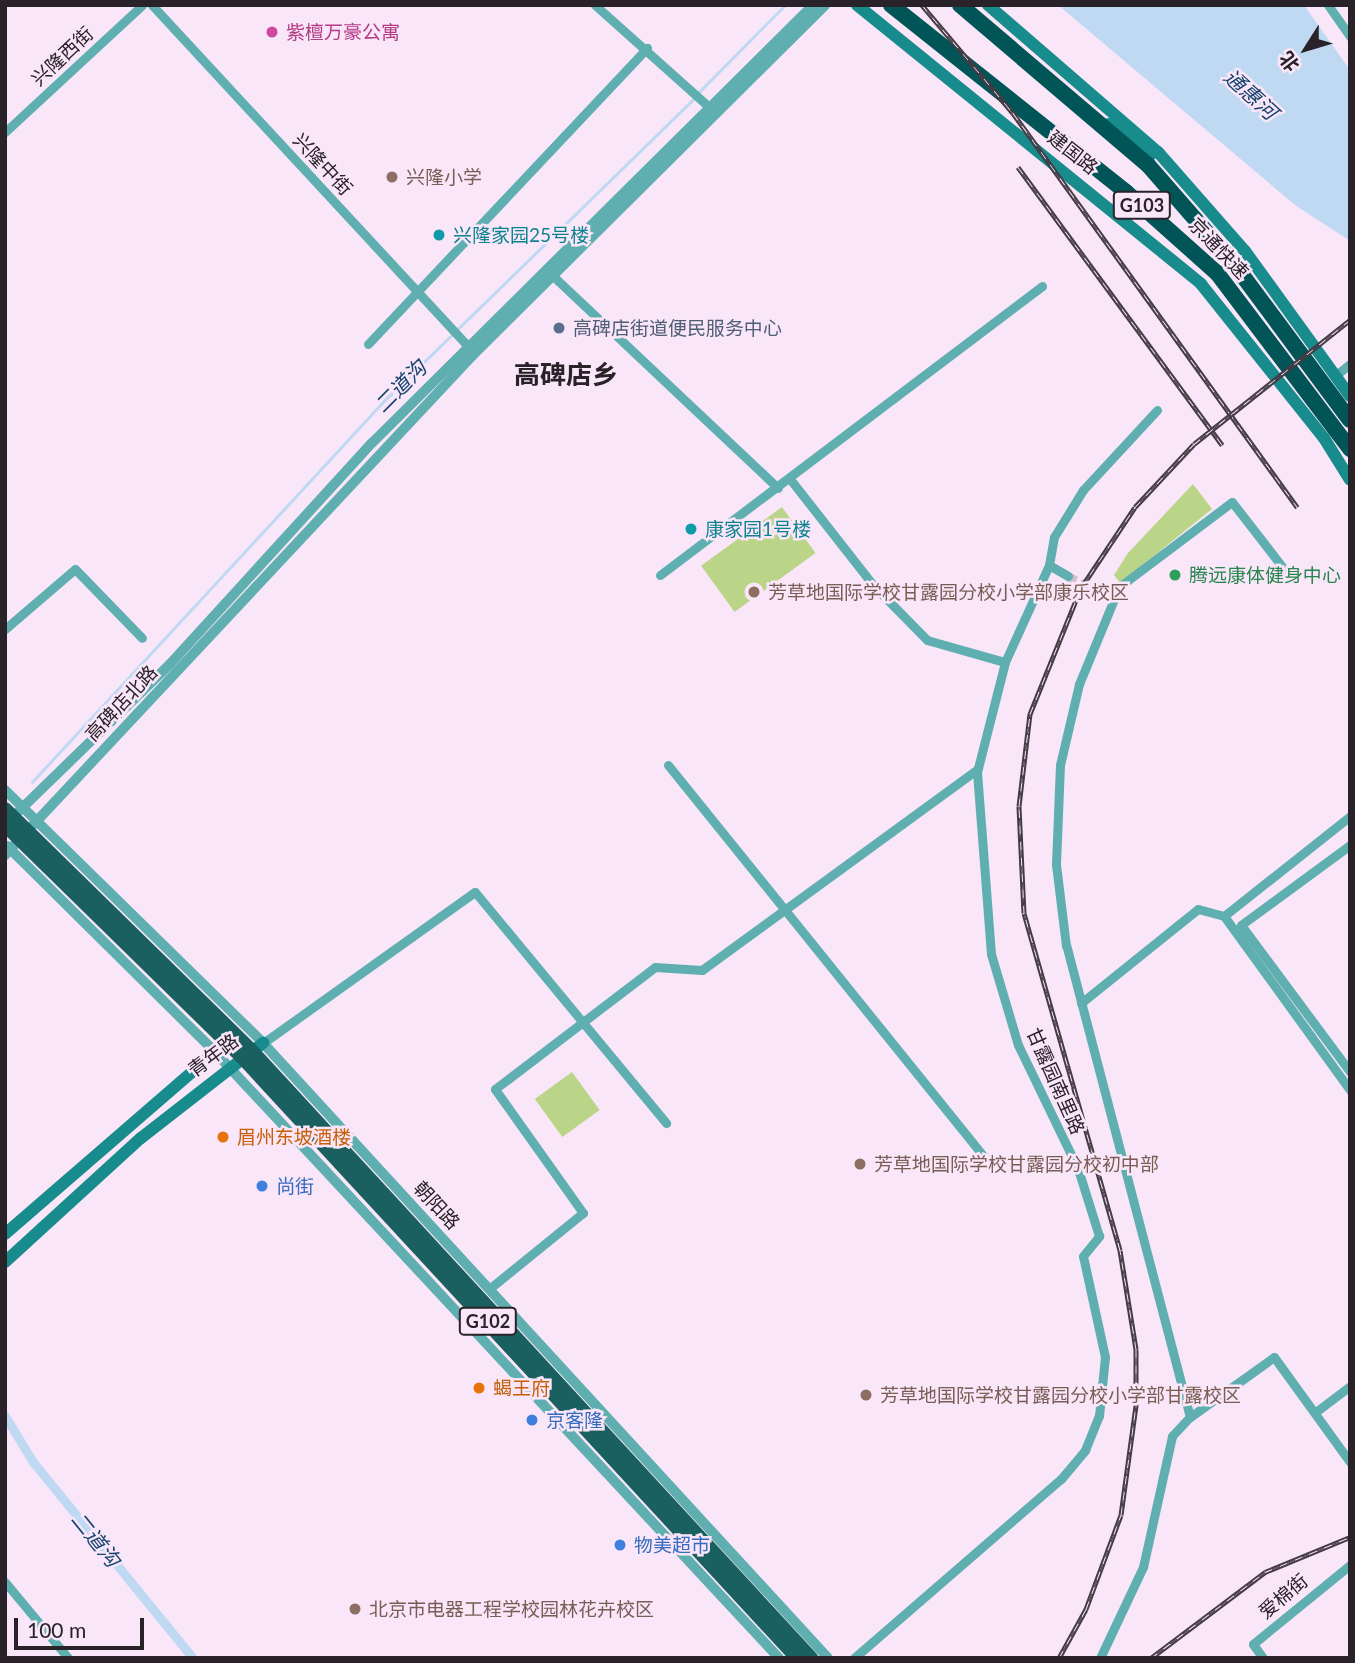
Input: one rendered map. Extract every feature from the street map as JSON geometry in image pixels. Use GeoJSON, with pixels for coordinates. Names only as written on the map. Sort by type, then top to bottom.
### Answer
{"type":"FeatureCollection","features":[{"type":"Feature","properties":{"kind":"highway","name":"京通快速"},"geometry":{"type":"LineString","coordinates":[[891,5],[1126,192],[1217,273],[1350,449]]}},
{"type":"Feature","properties":{"kind":"highway","name":"京通快速"},"geometry":{"type":"LineString","coordinates":[[960,5],[1097,117],[1223,250],[1350,420]]}},
{"type":"Feature","properties":{"kind":"highway","name":"朝阳路"},"geometry":{"type":"LineString","coordinates":[[10,818],[17,839],[247,1048],[737,1586],[797,1658]]}},
{"type":"Feature","properties":{"kind":"highway","name":"朝阳路"},"geometry":{"type":"LineString","coordinates":[[737,1586],[811,1658]]}},
{"type":"Feature","properties":{"kind":"main road","name":"建国路"},"geometry":{"type":"LineString","coordinates":[[857,5],[1201,285],[1324,438],[1350,480]]}},
{"type":"Feature","properties":{"kind":"main road"},"geometry":{"type":"LineString","coordinates":[[988,5],[1109,104],[1177,172],[1350,396]]}},
{"type":"Feature","properties":{"kind":"main road"},"geometry":{"type":"LineString","coordinates":[[1097,117],[1177,172]]}},
{"type":"Feature","properties":{"kind":"main road","name":"青年路"},"geometry":{"type":"LineString","coordinates":[[5,1234],[215,1052],[247,1048]]}},
{"type":"Feature","properties":{"kind":"main road","name":"青年路"},"geometry":{"type":"LineString","coordinates":[[5,1262],[247,1048]]}},
{"type":"Feature","properties":{"kind":"street","name":"兴隆西街"},"geometry":{"type":"LineString","coordinates":[[5,132],[142,5]]}},
{"type":"Feature","properties":{"kind":"street","name":"兴隆中街"},"geometry":{"type":"LineString","coordinates":[[152,5],[468,346]]}},
{"type":"Feature","properties":{"kind":"street"},"geometry":{"type":"LineString","coordinates":[[595,5],[688,83],[706,103]]}},
{"type":"Feature","properties":{"kind":"street"},"geometry":{"type":"LineString","coordinates":[[228,608],[468,346],[706,103],[813,5]]}},
{"type":"Feature","properties":{"kind":"street"},"geometry":{"type":"LineString","coordinates":[[228,608],[553,276],[825,5]]}},
{"type":"Feature","properties":{"kind":"street"},"geometry":{"type":"LineString","coordinates":[[1328,5],[1350,37]]}},
{"type":"Feature","properties":{"kind":"street"},"geometry":{"type":"LineString","coordinates":[[368,344],[421,295],[647,48]]}},
{"type":"Feature","properties":{"kind":"street"},"geometry":{"type":"LineString","coordinates":[[553,276],[778,488]]}},
{"type":"Feature","properties":{"kind":"street"},"geometry":{"type":"LineString","coordinates":[[660,575],[1042,286]]}},
{"type":"Feature","properties":{"kind":"street"},"geometry":{"type":"LineString","coordinates":[[1335,376],[1350,364]]}},
{"type":"Feature","properties":{"kind":"street","name":"甘露园南里路"},"geometry":{"type":"LineString","coordinates":[[854,1658],[1053,1488],[1085,1450],[1099,1416],[1105,1357],[1083,1256],[1099,1236],[1077,1169],[1018,1045],[991,954],[978,769],[1004,662],[1049,565],[1054,537],[1083,490],[1157,411]]}},
{"type":"Feature","properties":{"kind":"street"},"geometry":{"type":"LineString","coordinates":[[790,479],[873,585],[927,640],[1004,662]]}},
{"type":"Feature","properties":{"kind":"street"},"geometry":{"type":"LineString","coordinates":[[1191,1417],[1082,1003],[1056,864],[1060,765],[1072,706],[1105,597],[1232,502],[1284,569]]}},
{"type":"Feature","properties":{"kind":"street"},"geometry":{"type":"LineString","coordinates":[[1049,565],[1068,576]]}},
{"type":"Feature","properties":{"kind":"street"},"geometry":{"type":"LineString","coordinates":[[5,629],[75,569],[142,638]]}},
{"type":"Feature","properties":{"kind":"street","name":"高碑店北路"},"geometry":{"type":"LineString","coordinates":[[10,818],[228,608]]}},
{"type":"Feature","properties":{"kind":"street","name":"高碑店北路"},"geometry":{"type":"LineString","coordinates":[[17,839],[228,608]]}},
{"type":"Feature","properties":{"kind":"street"},"geometry":{"type":"LineString","coordinates":[[668,765],[989,1163]]}},
{"type":"Feature","properties":{"kind":"street"},"geometry":{"type":"LineString","coordinates":[[489,1289],[583,1213],[495,1089],[655,967],[702,970],[787,912],[978,769]]}},
{"type":"Feature","properties":{"kind":"street","name":"朝阳路"},"geometry":{"type":"LineString","coordinates":[[5,790],[17,839],[227,1065],[737,1586],[828,1658]]}},
{"type":"Feature","properties":{"kind":"street"},"geometry":{"type":"LineString","coordinates":[[1224,916],[1350,816]]}},
{"type":"Feature","properties":{"kind":"street","name":"朝阳路"},"geometry":{"type":"LineString","coordinates":[[17,839],[247,1048],[489,1289],[737,1586],[779,1658]]}},
{"type":"Feature","properties":{"kind":"street"},"geometry":{"type":"LineString","coordinates":[[1350,845],[1241,925],[1350,1072]]}},
{"type":"Feature","properties":{"kind":"street"},"geometry":{"type":"LineString","coordinates":[[247,1048],[475,892],[581,1024],[666,1123]]}},
{"type":"Feature","properties":{"kind":"street"},"geometry":{"type":"LineString","coordinates":[[1082,1003],[1198,909],[1224,916],[1350,1090]]}},
{"type":"Feature","properties":{"kind":"street"},"geometry":{"type":"LineString","coordinates":[[1100,1658],[1143,1567],[1172,1436],[1191,1417],[1274,1357],[1317,1411],[1350,1462]]}},
{"type":"Feature","properties":{"kind":"street"},"geometry":{"type":"LineString","coordinates":[[1317,1411],[1350,1386]]}},
{"type":"Feature","properties":{"kind":"street","name":"爱棉街"},"geometry":{"type":"LineString","coordinates":[[1263,1658],[1253,1644],[1350,1564]]}},
{"type":"Feature","properties":{"kind":"street"},"geometry":{"type":"LineString","coordinates":[[5,1582],[68,1658]]}},
{"type":"Feature","properties":{"kind":"green space"},"geometry":{"type":"Polygon","coordinates":[[[1193,484],[1212,509],[1120,583],[1114,575],[1128,553],[1193,484]]]}},
{"type":"Feature","properties":{"kind":"green space"},"geometry":{"type":"Polygon","coordinates":[[[782,507],[816,553],[735,612],[701,566],[782,507]]]}},
{"type":"Feature","properties":{"kind":"green space"},"geometry":{"type":"Polygon","coordinates":[[[572,1072],[600,1110],[562,1137],[535,1099],[572,1072]]]}},
{"type":"Feature","properties":{"kind":"water","name":"通惠河"},"geometry":{"type":"Polygon","coordinates":[[[1058,5],[1304,5],[1350,70],[1350,241],[1295,205],[1058,5]]]}},
{"type":"Feature","properties":{"kind":"waterway","name":"二道沟"},"geometry":{"type":"LineString","coordinates":[[698,93],[785,5]]}},
{"type":"Feature","properties":{"kind":"waterway","name":"二道沟"},"geometry":{"type":"LineString","coordinates":[[32,782],[384,401],[694,98]]}},
{"type":"Feature","properties":{"kind":"waterway","name":"二道沟"},"geometry":{"type":"LineString","coordinates":[[5,1416],[33,1462],[193,1658]]}},
{"type":"Feature","properties":{"kind":"tunnel"},"geometry":{"type":"LineString","coordinates":[[1068,576],[1101,595]]}},
{"type":"Feature","properties":{"kind":"railway"},"geometry":{"type":"LineString","coordinates":[[922,5],[1013,113],[1297,507]]}},
{"type":"Feature","properties":{"kind":"railway"},"geometry":{"type":"LineString","coordinates":[[1018,167],[1222,445]]}},
{"type":"Feature","properties":{"kind":"railway"},"geometry":{"type":"LineString","coordinates":[[1059,1658],[1086,1609],[1121,1515],[1136,1405],[1136,1349],[1120,1250],[1024,913],[1019,806],[1030,714],[1081,588],[1135,507],[1194,444],[1350,320]]}},
{"type":"Feature","properties":{"kind":"railway"},"geometry":{"type":"LineString","coordinates":[[1151,1658],[1265,1572],[1350,1537]]}},
{"type":"Feature","properties":{"kind":"place","name":"紫檀万豪公寓"},"geometry":{"type":"Point","coordinates":[272,32]}},
{"type":"Feature","properties":{"kind":"place","name":"兴隆小学"},"geometry":{"type":"Point","coordinates":[392,177]}},
{"type":"Feature","properties":{"kind":"place","name":"兴隆家园25号楼"},"geometry":{"type":"Point","coordinates":[439,235]}},
{"type":"Feature","properties":{"kind":"place","name":"高碑店街道便民服务中心"},"geometry":{"type":"Point","coordinates":[559,328]}},
{"type":"Feature","properties":{"kind":"place","name":"康家园1号楼"},"geometry":{"type":"Point","coordinates":[691,529]}},
{"type":"Feature","properties":{"kind":"place","name":"腾远康体健身中心"},"geometry":{"type":"Point","coordinates":[1175,575]}},
{"type":"Feature","properties":{"kind":"place","name":"芳草地国际学校甘露园分校小学部康乐校区"},"geometry":{"type":"Point","coordinates":[754,592]}},
{"type":"Feature","properties":{"kind":"place","name":"眉州东坡酒楼"},"geometry":{"type":"Point","coordinates":[223,1137]}},
{"type":"Feature","properties":{"kind":"place","name":"芳草地国际学校甘露园分校初中部"},"geometry":{"type":"Point","coordinates":[860,1164]}},
{"type":"Feature","properties":{"kind":"place","name":"尚街"},"geometry":{"type":"Point","coordinates":[262,1186]}},
{"type":"Feature","properties":{"kind":"place","name":"蝎王府"},"geometry":{"type":"Point","coordinates":[479,1388]}},
{"type":"Feature","properties":{"kind":"place","name":"芳草地国际学校甘露园分校小学部甘露校区"},"geometry":{"type":"Point","coordinates":[866,1395]}},
{"type":"Feature","properties":{"kind":"place","name":"京客隆"},"geometry":{"type":"Point","coordinates":[532,1420]}},
{"type":"Feature","properties":{"kind":"place","name":"物美超市"},"geometry":{"type":"Point","coordinates":[620,1545]}},
{"type":"Feature","properties":{"kind":"place","name":"北京市电器工程学校园林花卉校区"},"geometry":{"type":"Point","coordinates":[355,1609]}},
{"type":"Feature","properties":{"kind":"district","name":"高碑店乡"},"geometry":{"type":"Point","coordinates":[566,375]}}]}
